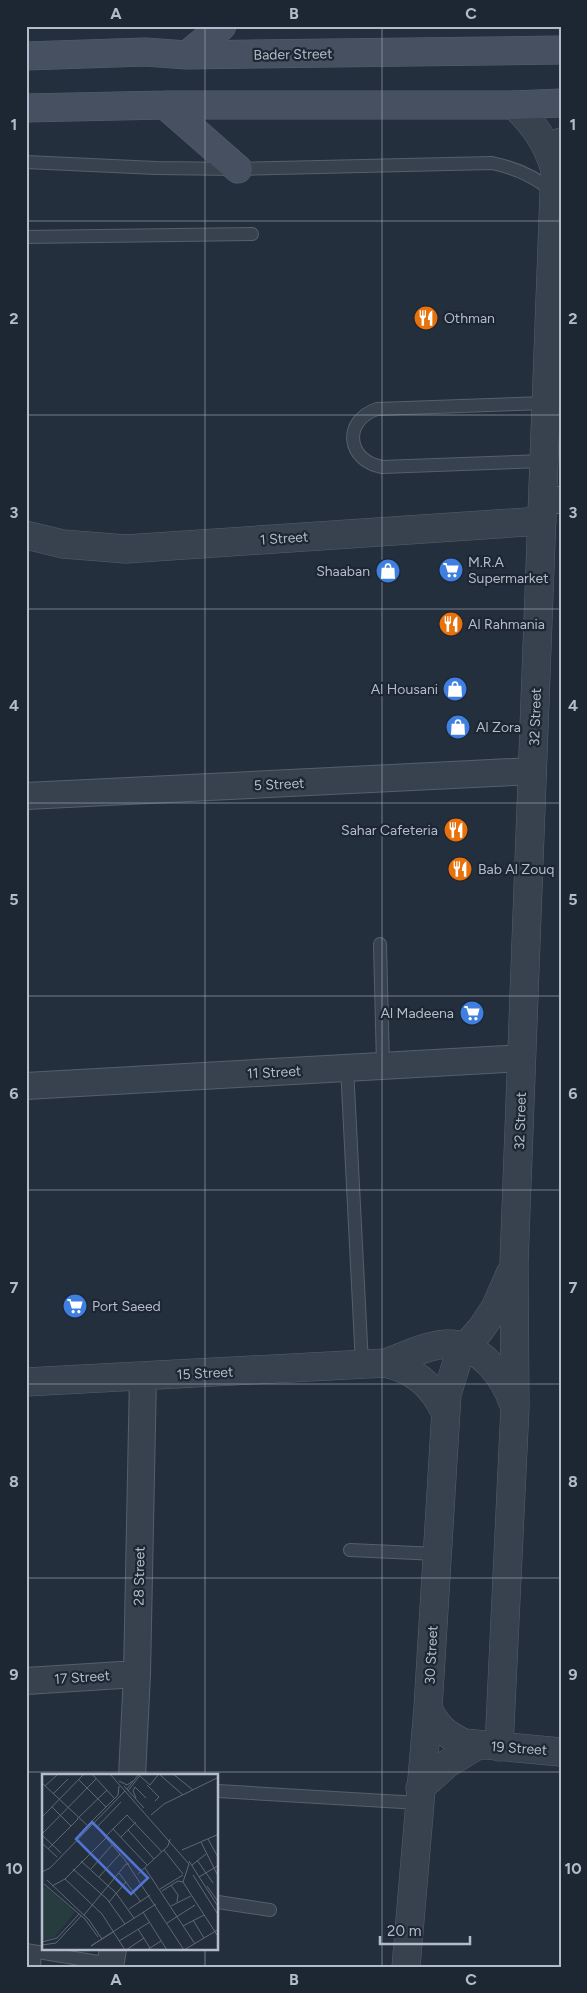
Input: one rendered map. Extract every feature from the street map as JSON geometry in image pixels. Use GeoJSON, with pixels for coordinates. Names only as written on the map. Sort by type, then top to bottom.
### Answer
{"type":"FeatureCollection","features":[{"type":"Feature","properties":{"kind":"main road"},"geometry":{"type":"LineString","coordinates":[[187,55],[222,26]]}},
{"type":"Feature","properties":{"kind":"main road","name":"Bader Street"},"geometry":{"type":"LineString","coordinates":[[26,56],[145,52],[187,55],[561,50]]}},
{"type":"Feature","properties":{"kind":"main road"},"geometry":{"type":"LineString","coordinates":[[26,108],[514,105],[561,103]]}},
{"type":"Feature","properties":{"kind":"main road"},"geometry":{"type":"LineString","coordinates":[[165,106],[238,169]]}},
{"type":"Feature","properties":{"kind":"street","name":"32 Street"},"geometry":{"type":"LineString","coordinates":[[514,105],[528,118],[540,134],[549,151],[557,178]]}},
{"type":"Feature","properties":{"kind":"street","name":"32 Street"},"geometry":{"type":"LineString","coordinates":[[515,1407],[514,1263],[533,772],[549,507],[544,460],[546,403],[557,178],[561,142]]}},
{"type":"Feature","properties":{"kind":"street","name":"1 Street"},"geometry":{"type":"LineString","coordinates":[[26,535],[63,544],[126,548],[549,507]]}},
{"type":"Feature","properties":{"kind":"street","name":"5 Street"},"geometry":{"type":"LineString","coordinates":[[26,796],[533,772]]}},
{"type":"Feature","properties":{"kind":"street","name":"11 Street"},"geometry":{"type":"LineString","coordinates":[[26,1086],[522,1058]]}},
{"type":"Feature","properties":{"kind":"street","name":"32 Street"},"geometry":{"type":"LineString","coordinates":[[465,1347],[481,1329],[494,1308],[514,1263]]}},
{"type":"Feature","properties":{"kind":"street","name":"15 Street"},"geometry":{"type":"LineString","coordinates":[[373,1364],[438,1345],[449,1344],[465,1347]]}},
{"type":"Feature","properties":{"kind":"street"},"geometry":{"type":"LineString","coordinates":[[465,1347],[492,1366],[502,1378],[515,1407],[488,1746]]}},
{"type":"Feature","properties":{"kind":"street","name":"30 Street"},"geometry":{"type":"LineString","coordinates":[[406,1967],[428,1708],[445,1412],[450,1378],[465,1347]]}},
{"type":"Feature","properties":{"kind":"street","name":"15 Street"},"geometry":{"type":"LineString","coordinates":[[26,1382],[373,1364],[406,1370],[426,1382],[434,1391],[445,1412]]}},
{"type":"Feature","properties":{"kind":"street","name":"28 Street"},"geometry":{"type":"LineString","coordinates":[[132,1774],[138,1674],[143,1376]]}},
{"type":"Feature","properties":{"kind":"street","name":"17 Street"},"geometry":{"type":"LineString","coordinates":[[26,1681],[138,1674]]}},
{"type":"Feature","properties":{"kind":"street","name":"19 Street"},"geometry":{"type":"LineString","coordinates":[[428,1708],[433,1720],[442,1730],[452,1738],[464,1743],[561,1752]]}},
{"type":"Feature","properties":{"kind":"street","name":"19 Street"},"geometry":{"type":"LineString","coordinates":[[420,1796],[447,1764],[488,1746]]}},
{"type":"Feature","properties":{"kind":"lane"},"geometry":{"type":"LineString","coordinates":[[26,162],[156,168],[238,169],[492,163],[526,173],[541,182],[557,178]]}},
{"type":"Feature","properties":{"kind":"lane"},"geometry":{"type":"LineString","coordinates":[[26,237],[252,234]]}},
{"type":"Feature","properties":{"kind":"lane"},"geometry":{"type":"LineString","coordinates":[[544,460],[373,466],[364,461],[358,454],[353,436],[355,426],[361,418],[368,412],[377,409],[546,403]]}},
{"type":"Feature","properties":{"kind":"lane"},"geometry":{"type":"LineString","coordinates":[[380,944],[383,1065]]}},
{"type":"Feature","properties":{"kind":"lane"},"geometry":{"type":"LineString","coordinates":[[347,1067],[373,1364]]}},
{"type":"Feature","properties":{"kind":"lane"},"geometry":{"type":"LineString","coordinates":[[350,1550],[437,1554]]}},
{"type":"Feature","properties":{"kind":"lane"},"geometry":{"type":"LineString","coordinates":[[219,1791],[420,1796]]}},
{"type":"Feature","properties":{"kind":"lane"},"geometry":{"type":"LineString","coordinates":[[219,1902],[270,1910]]}},
{"type":"Feature","properties":{"kind":"lane"},"geometry":{"type":"LineString","coordinates":[[34,1967],[31,1951],[111,1960]]}},
{"type":"Feature","properties":{"kind":"place","name":"Othman"},"geometry":{"type":"Point","coordinates":[426,318]}},
{"type":"Feature","properties":{"kind":"place","name":"M.R.A Supermarket"},"geometry":{"type":"Point","coordinates":[451,570]}},
{"type":"Feature","properties":{"kind":"place","name":"Shaaban"},"geometry":{"type":"Point","coordinates":[388,571]}},
{"type":"Feature","properties":{"kind":"place","name":"Al Rahmania"},"geometry":{"type":"Point","coordinates":[451,624]}},
{"type":"Feature","properties":{"kind":"place","name":"Al Housani"},"geometry":{"type":"Point","coordinates":[455,689]}},
{"type":"Feature","properties":{"kind":"place","name":"Al Zora"},"geometry":{"type":"Point","coordinates":[458,727]}},
{"type":"Feature","properties":{"kind":"place","name":"Sahar Cafeteria"},"geometry":{"type":"Point","coordinates":[456,830]}},
{"type":"Feature","properties":{"kind":"place","name":"Bab Al Zouq"},"geometry":{"type":"Point","coordinates":[460,869]}},
{"type":"Feature","properties":{"kind":"place","name":"Al Madeena"},"geometry":{"type":"Point","coordinates":[472,1013]}},
{"type":"Feature","properties":{"kind":"place","name":"Port Saeed"},"geometry":{"type":"Point","coordinates":[75,1306]}}]}
